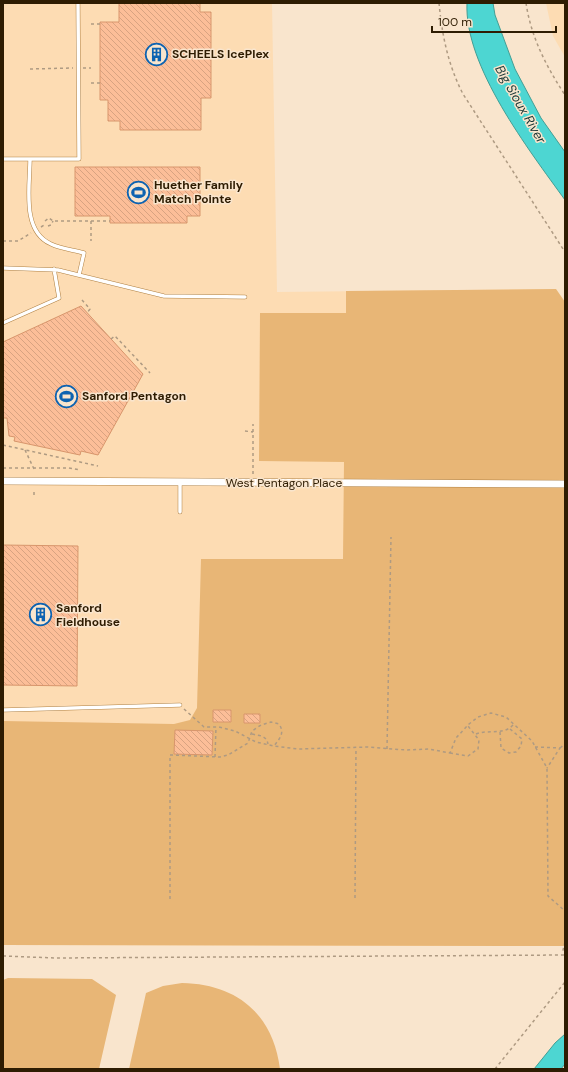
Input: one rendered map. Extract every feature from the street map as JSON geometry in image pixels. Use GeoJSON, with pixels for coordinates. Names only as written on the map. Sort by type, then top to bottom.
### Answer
{"type":"FeatureCollection","features":[{"type":"Feature","properties":{"kind":"street","name":"West Pentagon Place"},"geometry":{"type":"LineString","coordinates":[[3,481],[565,484]]}},
{"type":"Feature","properties":{"kind":"lane"},"geometry":{"type":"LineString","coordinates":[[3,159],[79,159],[78,3]]}},
{"type":"Feature","properties":{"kind":"lane"},"geometry":{"type":"LineString","coordinates":[[30,159],[30,214],[35,231],[40,237],[51,244],[84,253],[79,275]]}},
{"type":"Feature","properties":{"kind":"lane"},"geometry":{"type":"LineString","coordinates":[[3,268],[54,269],[164,296],[245,297]]}},
{"type":"Feature","properties":{"kind":"lane"},"geometry":{"type":"LineString","coordinates":[[3,323],[59,298],[54,269]]}},
{"type":"Feature","properties":{"kind":"lane"},"geometry":{"type":"LineString","coordinates":[[180,483],[180,512]]}},
{"type":"Feature","properties":{"kind":"lane"},"geometry":{"type":"LineString","coordinates":[[3,710],[180,705]]}},
{"type":"Feature","properties":{"kind":"path"},"geometry":{"type":"LineString","coordinates":[[438,3],[445,45],[452,71],[463,94],[565,252]]}},
{"type":"Feature","properties":{"kind":"path"},"geometry":{"type":"LineString","coordinates":[[526,3],[532,33],[538,48],[565,95]]}},
{"type":"Feature","properties":{"kind":"path"},"geometry":{"type":"LineString","coordinates":[[91,24],[100,24]]}},
{"type":"Feature","properties":{"kind":"path"},"geometry":{"type":"LineString","coordinates":[[30,69],[91,68]]}},
{"type":"Feature","properties":{"kind":"path"},"geometry":{"type":"LineString","coordinates":[[91,83],[100,83]]}},
{"type":"Feature","properties":{"kind":"path"},"geometry":{"type":"LineString","coordinates":[[3,241],[18,241],[35,231],[50,218],[53,221],[110,221]]}},
{"type":"Feature","properties":{"kind":"path"},"geometry":{"type":"LineString","coordinates":[[46,223],[51,225],[53,221]]}},
{"type":"Feature","properties":{"kind":"path"},"geometry":{"type":"LineString","coordinates":[[91,221],[91,241]]}},
{"type":"Feature","properties":{"kind":"path"},"geometry":{"type":"LineString","coordinates":[[82,300],[90,309],[87,313]]}},
{"type":"Feature","properties":{"kind":"path"},"geometry":{"type":"LineString","coordinates":[[112,339],[115,336],[150,373]]}},
{"type":"Feature","properties":{"kind":"path"},"geometry":{"type":"LineString","coordinates":[[252,474],[253,424]]}},
{"type":"Feature","properties":{"kind":"path"},"geometry":{"type":"LineString","coordinates":[[245,431],[253,432]]}},
{"type":"Feature","properties":{"kind":"path"},"geometry":{"type":"LineString","coordinates":[[3,445],[98,466]]}},
{"type":"Feature","properties":{"kind":"path"},"geometry":{"type":"LineString","coordinates":[[25,450],[34,468]]}},
{"type":"Feature","properties":{"kind":"path"},"geometry":{"type":"LineString","coordinates":[[3,468],[69,468],[80,470]]}},
{"type":"Feature","properties":{"kind":"path"},"geometry":{"type":"LineString","coordinates":[[34,489],[34,495]]}},
{"type":"Feature","properties":{"kind":"path"},"geometry":{"type":"LineString","coordinates":[[388,749],[391,537]]}},
{"type":"Feature","properties":{"kind":"path"},"geometry":{"type":"LineString","coordinates":[[180,705],[204,727],[216,727],[235,731],[251,739],[274,746],[298,749],[429,749],[462,756],[473,754],[479,745],[476,734],[468,726]]}},
{"type":"Feature","properties":{"kind":"path"},"geometry":{"type":"LineString","coordinates":[[450,753],[456,738],[468,726],[478,717],[491,713],[506,717],[523,731],[535,747],[547,768],[548,896],[565,911]]}},
{"type":"Feature","properties":{"kind":"path"},"geometry":{"type":"LineString","coordinates":[[170,899],[170,755],[215,757],[233,753],[248,743],[251,739],[252,731],[267,723],[279,724],[282,735],[274,746]]}},
{"type":"Feature","properties":{"kind":"path"},"geometry":{"type":"LineString","coordinates":[[476,734],[488,731],[500,732],[510,729],[514,724]]}},
{"type":"Feature","properties":{"kind":"path"},"geometry":{"type":"LineString","coordinates":[[215,757],[216,727]]}},
{"type":"Feature","properties":{"kind":"path"},"geometry":{"type":"LineString","coordinates":[[500,732],[501,748],[509,753],[516,752],[521,746],[522,739],[510,729]]}},
{"type":"Feature","properties":{"kind":"path"},"geometry":{"type":"LineString","coordinates":[[519,735],[523,731]]}},
{"type":"Feature","properties":{"kind":"path"},"geometry":{"type":"LineString","coordinates":[[252,734],[264,737],[267,739],[268,744]]}},
{"type":"Feature","properties":{"kind":"path"},"geometry":{"type":"LineString","coordinates":[[547,768],[560,748],[565,744]]}},
{"type":"Feature","properties":{"kind":"path"},"geometry":{"type":"LineString","coordinates":[[535,747],[560,748]]}},
{"type":"Feature","properties":{"kind":"path"},"geometry":{"type":"LineString","coordinates":[[355,898],[356,748]]}},
{"type":"Feature","properties":{"kind":"path"},"geometry":{"type":"LineString","coordinates":[[3,956],[56,958],[565,953],[563,950],[565,942]]}},
{"type":"Feature","properties":{"kind":"path"},"geometry":{"type":"LineString","coordinates":[[495,1069],[565,982]]}},
{"type":"Feature","properties":{"kind":"shaded area"},"geometry":{"type":"Polygon","coordinates":[[[3,3],[272,3],[277,292],[556,289],[565,302],[565,946],[3,945],[3,3]]]}},
{"type":"Feature","properties":{"kind":"shaded area"},"geometry":{"type":"Polygon","coordinates":[[[546,3],[565,3],[565,57],[553,36],[546,3]]]}},
{"type":"Feature","properties":{"kind":"shaded area"},"geometry":{"type":"Polygon","coordinates":[[[556,289],[565,302],[565,946],[3,945],[3,721],[174,724],[190,720],[197,708],[201,559],[343,559],[344,462],[259,461],[260,313],[346,313],[346,291],[556,289]]]}},
{"type":"Feature","properties":{"kind":"shaded area"},"geometry":{"type":"Polygon","coordinates":[[[8,978],[92,979],[116,995],[99,1069],[3,1069],[3,980],[8,978]]]}},
{"type":"Feature","properties":{"kind":"shaded area"},"geometry":{"type":"Polygon","coordinates":[[[182,983],[220,989],[235,996],[249,1006],[260,1018],[269,1032],[276,1050],[280,1069],[129,1069],[146,993],[163,986],[182,983]]]}},
{"type":"Feature","properties":{"kind":"water","name":"Big Sioux River"},"geometry":{"type":"Polygon","coordinates":[[[467,3],[493,3],[495,15],[515,69],[541,118],[565,152],[565,200],[517,132],[487,80],[476,53],[469,28],[467,3]]]}},
{"type":"Feature","properties":{"kind":"water"},"geometry":{"type":"Polygon","coordinates":[[[565,1034],[565,1064],[561,1069],[534,1069],[555,1043],[565,1034]]]}},
{"type":"Feature","properties":{"kind":"building","name":"SCHEELS IcePlex"},"geometry":{"type":"Polygon","coordinates":[[[119,3],[200,3],[200,12],[211,12],[211,98],[201,98],[201,130],[120,130],[120,121],[108,121],[108,100],[100,100],[100,22],[119,22],[119,3]]]}},
{"type":"Feature","properties":{"kind":"building","name":"Huether Family Match Pointe"},"geometry":{"type":"Polygon","coordinates":[[[75,167],[200,167],[200,216],[187,216],[187,223],[110,223],[110,216],[75,216],[75,167]]]}},
{"type":"Feature","properties":{"kind":"building","name":"Sanford Pentagon"},"geometry":{"type":"Polygon","coordinates":[[[81,306],[143,374],[98,455],[81,451],[80,455],[14,441],[15,437],[9,436],[7,418],[3,418],[3,342],[81,306]]]}},
{"type":"Feature","properties":{"kind":"building","name":"Sanford Fieldhouse"},"geometry":{"type":"Polygon","coordinates":[[[3,545],[78,546],[77,686],[3,685],[3,545]]]}},
{"type":"Feature","properties":{"kind":"building"},"geometry":{"type":"Polygon","coordinates":[[[213,710],[231,710],[231,722],[213,722],[213,710]]]}},
{"type":"Feature","properties":{"kind":"building"},"geometry":{"type":"Polygon","coordinates":[[[244,714],[260,714],[260,723],[244,723],[244,714]]]}},
{"type":"Feature","properties":{"kind":"building"},"geometry":{"type":"Polygon","coordinates":[[[175,730],[213,731],[212,755],[174,754],[175,730]]]}},
{"type":"Feature","properties":{"kind":"place","name":"SCHEELS IcePlex"},"geometry":{"type":"Point","coordinates":[156,54]}},
{"type":"Feature","properties":{"kind":"place","name":"Huether Family Match Pointe"},"geometry":{"type":"Point","coordinates":[138,192]}},
{"type":"Feature","properties":{"kind":"place","name":"Sanford Pentagon"},"geometry":{"type":"Point","coordinates":[67,396]}},
{"type":"Feature","properties":{"kind":"place","name":"Sanford Fieldhouse"},"geometry":{"type":"Point","coordinates":[40,615]}}]}
